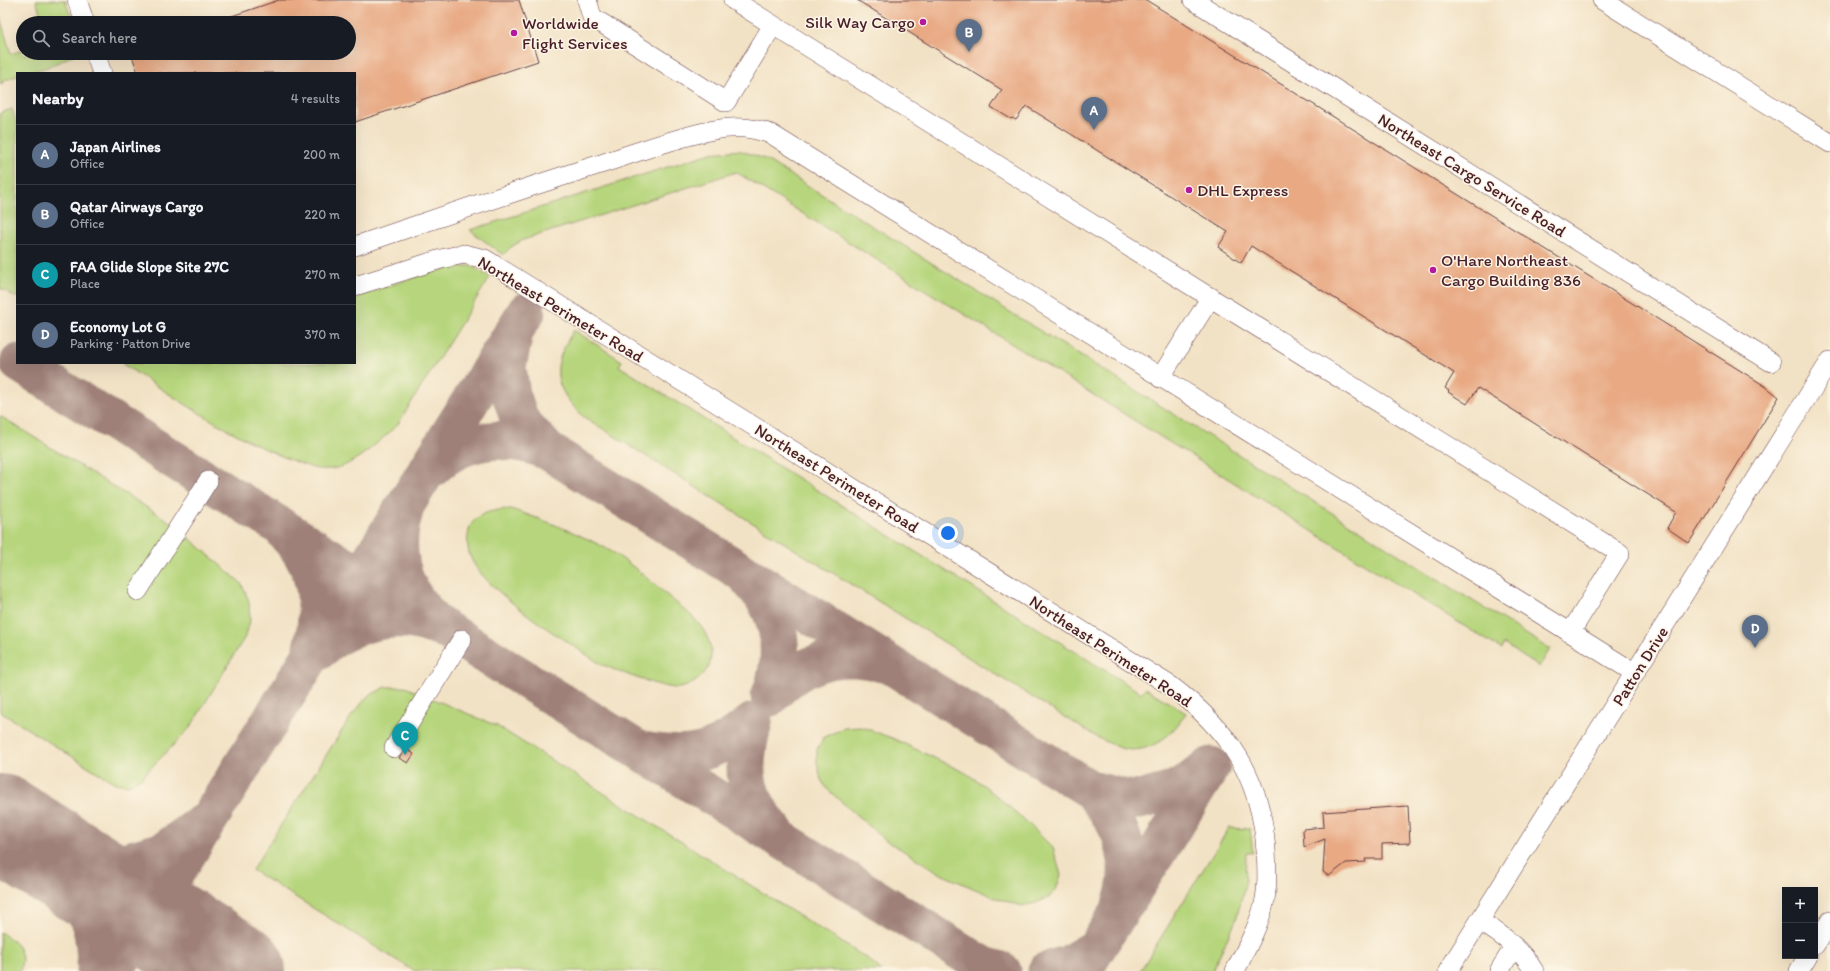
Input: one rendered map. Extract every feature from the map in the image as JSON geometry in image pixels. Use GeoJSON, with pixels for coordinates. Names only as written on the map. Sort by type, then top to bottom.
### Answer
{"type":"FeatureCollection","features":[{"type":"Feature","properties":{"kind":"street"},"geometry":{"type":"LineString","coordinates":[[77,0],[83,16]]}},
{"type":"Feature","properties":{"kind":"street"},"geometry":{"type":"LineString","coordinates":[[587,0],[592,17],[726,102],[739,127]]}},
{"type":"Feature","properties":{"kind":"street"},"geometry":{"type":"LineString","coordinates":[[733,0],[1620,553],[1570,633]]}},
{"type":"Feature","properties":{"kind":"street","name":"Northeast Cargo Service Road"},"geometry":{"type":"LineString","coordinates":[[1193,0],[1771,362]]}},
{"type":"Feature","properties":{"kind":"street"},"geometry":{"type":"LineString","coordinates":[[1602,0],[1830,143]]}},
{"type":"Feature","properties":{"kind":"street"},"geometry":{"type":"LineString","coordinates":[[726,102],[773,25]]}},
{"type":"Feature","properties":{"kind":"street"},"geometry":{"type":"LineString","coordinates":[[97,60],[102,72]]}},
{"type":"Feature","properties":{"kind":"street"},"geometry":{"type":"LineString","coordinates":[[356,246],[646,150],[715,130],[739,127],[757,129],[771,134],[1635,673]]}},
{"type":"Feature","properties":{"kind":"street","name":"Northeast Perimeter Road"},"geometry":{"type":"LineString","coordinates":[[356,286],[441,258],[464,254],[485,259],[1171,686],[1194,704],[1217,726],[1234,749],[1253,785],[1264,825],[1267,870],[1264,904],[1254,932],[1235,971]]}},
{"type":"Feature","properties":{"kind":"street"},"geometry":{"type":"LineString","coordinates":[[1160,378],[1211,297]]}},
{"type":"Feature","properties":{"kind":"street","name":"Patton Drive"},"geometry":{"type":"LineString","coordinates":[[1448,971],[1830,361]]}},
{"type":"Feature","properties":{"kind":"street"},"geometry":{"type":"LineString","coordinates":[[138,591],[208,481]]}},
{"type":"Feature","properties":{"kind":"street"},"geometry":{"type":"LineString","coordinates":[[394,748],[462,639]]}},
{"type":"Feature","properties":{"kind":"street"},"geometry":{"type":"LineString","coordinates":[[1479,921],[1495,931],[1514,947],[1530,964],[1534,971]]}},
{"type":"Feature","properties":{"kind":"street"},"geometry":{"type":"LineString","coordinates":[[1818,940],[1830,921]]}},
{"type":"Feature","properties":{"kind":"street"},"geometry":{"type":"LineString","coordinates":[[1499,971],[1514,947]]}},
{"type":"Feature","properties":{"kind":"street"},"geometry":{"type":"LineString","coordinates":[[1798,971],[1806,959]]}},
{"type":"Feature","properties":{"kind":"green space"},"geometry":{"type":"Polygon","coordinates":[[[36,0],[65,0],[71,16],[41,16],[36,0]]]}},
{"type":"Feature","properties":{"kind":"green space"},"geometry":{"type":"Polygon","coordinates":[[[0,17],[11,54],[16,52],[16,60],[63,60],[47,67],[32,71],[16,72],[16,76],[3,81],[3,83],[0,84],[0,17]]]}},
{"type":"Feature","properties":{"kind":"green space"},"geometry":{"type":"Polygon","coordinates":[[[12,109],[16,121],[16,297],[0,288],[0,113],[12,109]]]}},
{"type":"Feature","properties":{"kind":"green space"},"geometry":{"type":"Polygon","coordinates":[[[739,150],[765,159],[1550,649],[1539,667],[1504,644],[1501,649],[736,172],[523,240],[511,247],[503,255],[470,230],[711,153],[739,150]]]}},
{"type":"Feature","properties":{"kind":"green space"},"geometry":{"type":"Polygon","coordinates":[[[471,266],[490,277],[398,424],[379,442],[362,455],[337,468],[313,468],[262,447],[214,422],[123,364],[356,364],[356,298],[428,273],[457,267],[471,266]]]}},
{"type":"Feature","properties":{"kind":"green space"},"geometry":{"type":"Polygon","coordinates":[[[574,330],[622,361],[619,366],[1141,693],[1145,688],[1186,713],[1181,721],[1161,741],[1144,748],[1134,750],[1124,749],[1098,738],[584,417],[566,396],[560,386],[558,376],[558,366],[561,355],[574,330]]]}},
{"type":"Feature","properties":{"kind":"green space"},"geometry":{"type":"Polygon","coordinates":[[[0,416],[172,523],[241,583],[249,601],[250,621],[246,635],[190,728],[141,778],[129,785],[115,783],[0,712],[0,416]]]}},
{"type":"Feature","properties":{"kind":"green space"},"geometry":{"type":"Polygon","coordinates":[[[511,509],[551,523],[602,546],[636,569],[684,609],[702,628],[709,643],[711,658],[708,668],[703,675],[690,685],[671,688],[615,670],[599,663],[549,630],[500,593],[476,568],[469,553],[468,537],[469,530],[475,519],[492,511],[511,509]]]}},
{"type":"Feature","properties":{"kind":"green space"},"geometry":{"type":"Polygon","coordinates":[[[386,687],[405,687],[497,726],[868,959],[882,971],[414,971],[252,870],[352,715],[368,696],[386,687]]]}},
{"type":"Feature","properties":{"kind":"green space"},"geometry":{"type":"Polygon","coordinates":[[[862,727],[892,738],[966,773],[986,787],[1028,823],[1053,848],[1061,875],[1056,890],[1048,898],[1036,903],[1022,906],[996,898],[943,875],[884,839],[828,790],[821,780],[817,762],[817,749],[824,737],[844,728],[862,727]]]}},
{"type":"Feature","properties":{"kind":"green space"},"geometry":{"type":"Polygon","coordinates":[[[1229,828],[1250,829],[1253,853],[1246,853],[1245,885],[1236,920],[1212,971],[1140,971],[1229,828]]]}},
{"type":"Feature","properties":{"kind":"green space"},"geometry":{"type":"Polygon","coordinates":[[[0,932],[19,948],[22,958],[20,971],[0,971],[0,932]]]}},
{"type":"Feature","properties":{"kind":"building"},"geometry":{"type":"Polygon","coordinates":[[[279,0],[519,0],[538,61],[356,122],[356,72],[138,72],[133,60],[356,60],[356,16],[232,16],[279,0]]]}},
{"type":"Feature","properties":{"kind":"building","name":"O'Hare Northeast Cargo Building 836"},"geometry":{"type":"Polygon","coordinates":[[[857,0],[1146,0],[1765,386],[1779,397],[1689,543],[1667,528],[1676,512],[1478,388],[1467,404],[1448,392],[1449,391],[1445,388],[1454,373],[1251,246],[1241,263],[1218,247],[1228,232],[1026,106],[1016,120],[1011,119],[991,107],[1002,90],[857,0]]]}},
{"type":"Feature","properties":{"kind":"building"},"geometry":{"type":"Polygon","coordinates":[[[406,749],[414,754],[408,763],[399,758],[406,749]]]}},
{"type":"Feature","properties":{"kind":"building"},"geometry":{"type":"Polygon","coordinates":[[[1408,806],[1410,843],[1382,844],[1382,859],[1365,859],[1366,862],[1346,863],[1329,876],[1323,872],[1325,839],[1304,847],[1303,829],[1324,827],[1323,812],[1408,806]]]}},
{"type":"Feature","properties":{"kind":"taxiway"},"geometry":{"type":"LineString","coordinates":[[114,971],[526,312]]}},
{"type":"Feature","properties":{"kind":"taxiway"},"geometry":{"type":"LineString","coordinates":[[431,469],[444,458],[458,450],[472,444],[486,441],[517,442],[548,451],[520,421],[511,394],[507,367],[513,337]]}},
{"type":"Feature","properties":{"kind":"taxiway"},"geometry":{"type":"LineString","coordinates":[[21,364],[984,966],[1002,971]]}},
{"type":"Feature","properties":{"kind":"taxiway"},"geometry":{"type":"LineString","coordinates":[[548,451],[1091,790]]}},
{"type":"Feature","properties":{"kind":"taxiway"},"geometry":{"type":"LineString","coordinates":[[404,511],[400,525],[399,539],[401,566],[411,592],[418,604],[428,615]]}},
{"type":"Feature","properties":{"kind":"taxiway"},"geometry":{"type":"LineString","coordinates":[[286,534],[305,559],[311,572],[315,587],[317,617],[312,648]]}},
{"type":"Feature","properties":{"kind":"taxiway"},"geometry":{"type":"LineString","coordinates":[[750,581],[761,594],[769,607],[775,621],[778,636],[778,666],[770,697],[794,676],[821,662],[850,658],[866,659],[882,663]]}},
{"type":"Feature","properties":{"kind":"taxiway"},"geometry":{"type":"LineString","coordinates":[[317,652],[342,634],[371,622],[401,619],[432,625]]}},
{"type":"Feature","properties":{"kind":"taxiway"},"geometry":{"type":"LineString","coordinates":[[643,751],[676,755],[702,752],[726,741],[753,722],[746,755],[747,781],[757,806],[776,833]]}},
{"type":"Feature","properties":{"kind":"taxiway"},"geometry":{"type":"LineString","coordinates":[[1120,909],[1127,880],[1127,863],[1123,840],[1107,809],[1091,790],[1126,799],[1140,800],[1172,791],[1189,782],[1211,766]]}},
{"type":"Feature","properties":{"kind":"taxiway"},"geometry":{"type":"LineString","coordinates":[[1082,971],[1207,773]]}},
{"type":"Feature","properties":{"kind":"taxiway"},"geometry":{"type":"LineString","coordinates":[[96,971],[93,932],[85,907],[73,886],[48,854],[109,862],[127,861],[164,851],[200,825]]}},
{"type":"Feature","properties":{"kind":"taxiway"},"geometry":{"type":"LineString","coordinates":[[1047,971],[1069,964],[1096,948]]}},
{"type":"Feature","properties":{"kind":"runway"},"geometry":{"type":"LineString","coordinates":[[0,823],[237,971]]}},
{"type":"Feature","properties":{"kind":"place","name":"Silk Way Cargo"},"geometry":{"type":"Point","coordinates":[923,22]}},
{"type":"Feature","properties":{"kind":"place","name":"Worldwide Flight Services"},"geometry":{"type":"Point","coordinates":[514,33]}},
{"type":"Feature","properties":{"kind":"place","name":"Qatar Airways Cargo"},"geometry":{"type":"Point","coordinates":[969,52]}},
{"type":"Feature","properties":{"kind":"place","name":"Japan Airlines"},"geometry":{"type":"Point","coordinates":[1094,130]}},
{"type":"Feature","properties":{"kind":"place","name":"DHL Express"},"geometry":{"type":"Point","coordinates":[1189,190]}},
{"type":"Feature","properties":{"kind":"place","name":"O'Hare Northeast Cargo Building 836"},"geometry":{"type":"Point","coordinates":[1433,270]}},
{"type":"Feature","properties":{"kind":"place","name":"Economy Lot G"},"geometry":{"type":"Point","coordinates":[1755,648]}},
{"type":"Feature","properties":{"kind":"place","name":"FAA Glide Slope Site 27C"},"geometry":{"type":"Point","coordinates":[405,755]}}]}
